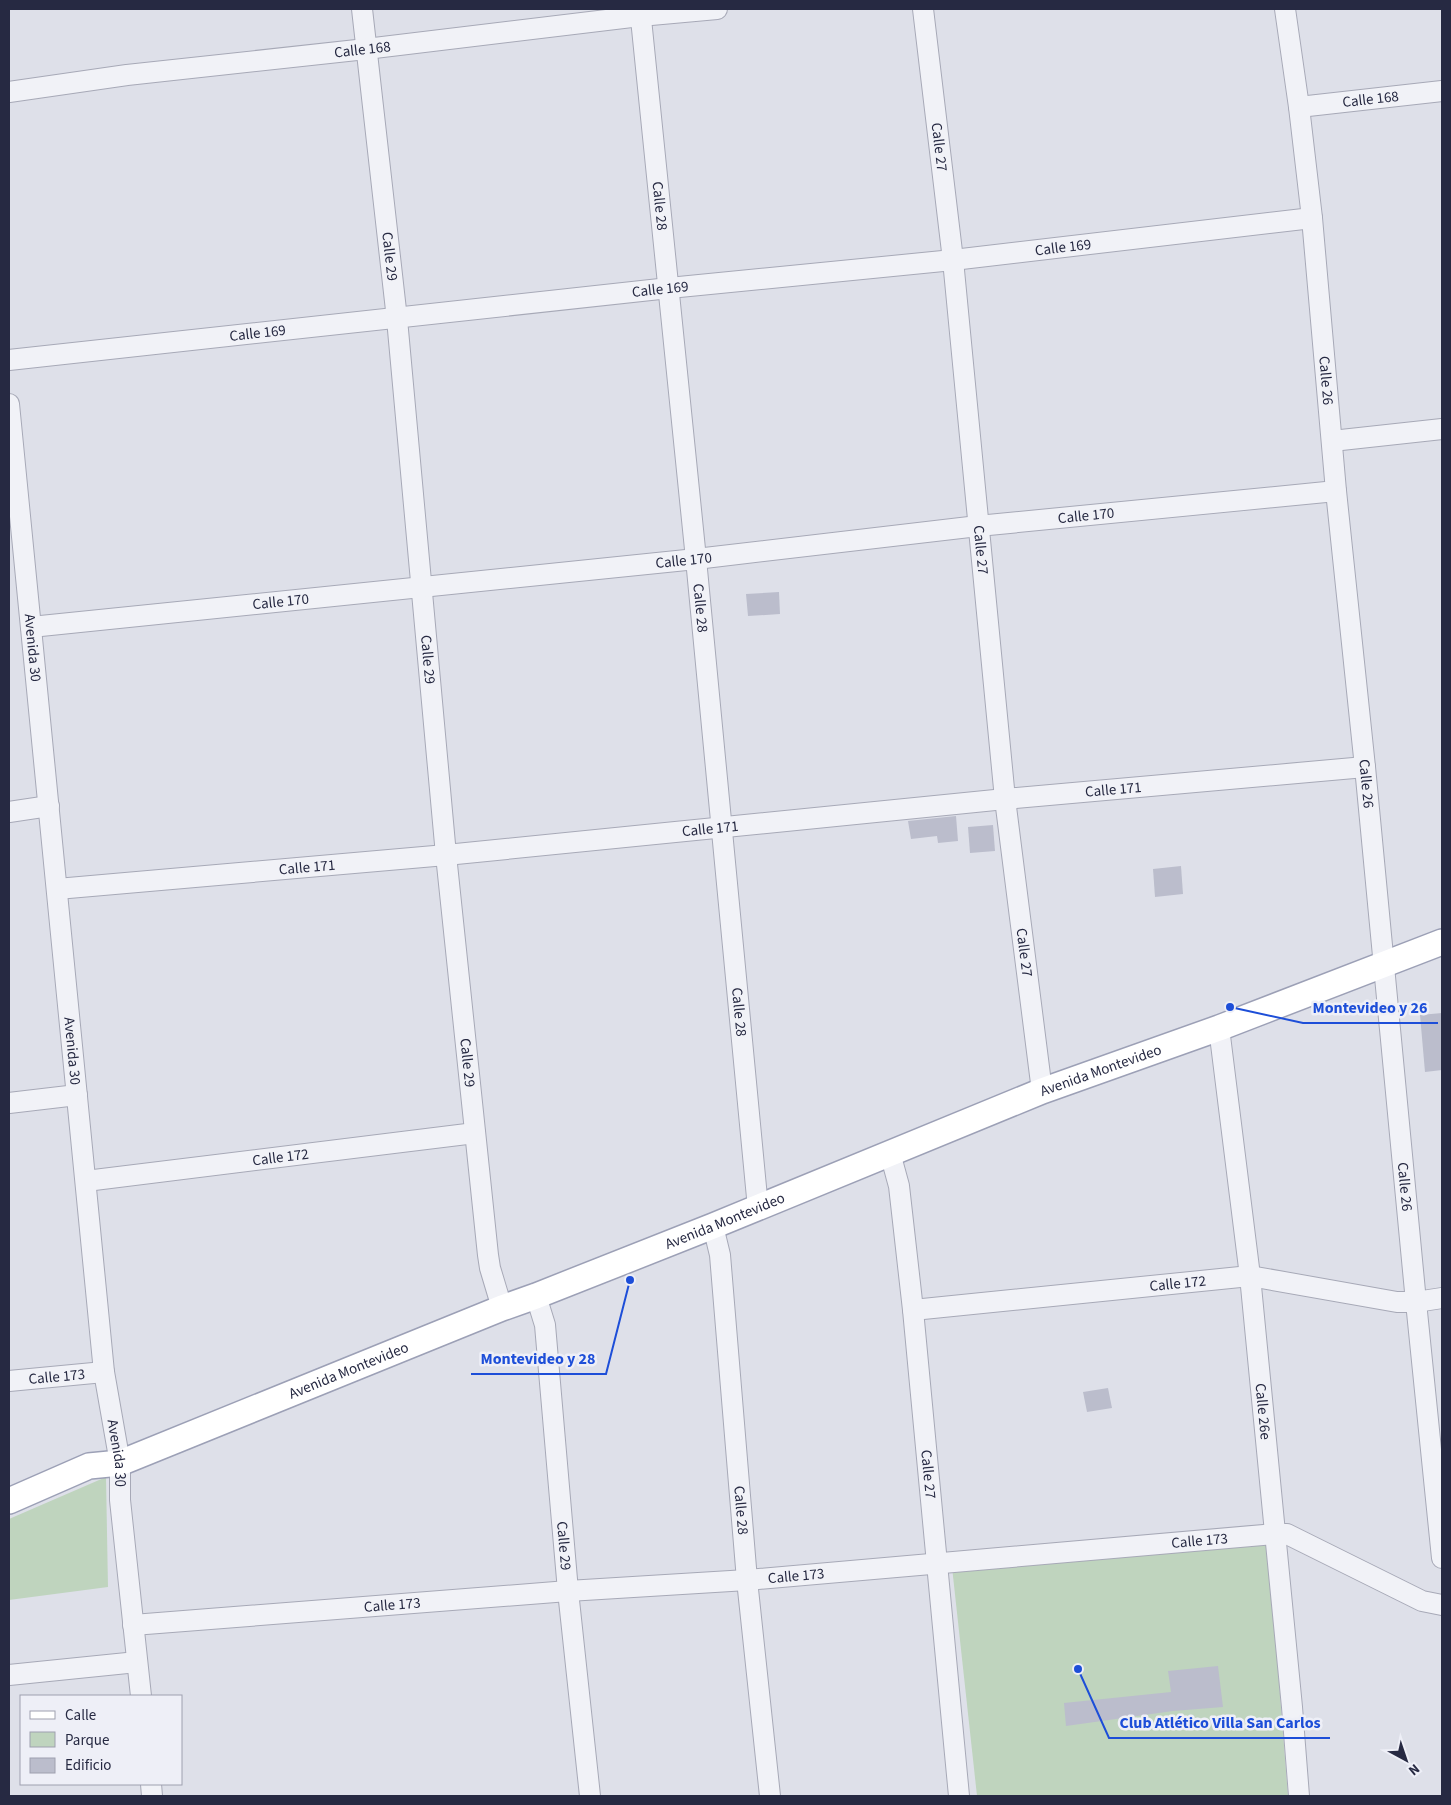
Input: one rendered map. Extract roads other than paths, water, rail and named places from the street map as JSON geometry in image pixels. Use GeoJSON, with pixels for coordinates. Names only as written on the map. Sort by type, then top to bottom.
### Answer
{"type":"FeatureCollection","features":[{"type":"Feature","properties":{"kind":"main road","name":"Avenida Montevideo"},"geometry":{"type":"LineString","coordinates":[[9,1501],[90,1466],[120,1463],[502,1308],[758,1208],[1042,1090],[1219,1028],[1442,942]]}},
{"type":"Feature","properties":{"kind":"street","name":"Calle 29"},"geometry":{"type":"LineString","coordinates":[[362,9],[397,319],[446,855],[475,1133],[490,1268],[502,1308]]}},
{"type":"Feature","properties":{"kind":"street","name":"Calle 168"},"geometry":{"type":"LineString","coordinates":[[9,92],[127,75],[366,49],[640,12],[717,9]]}},
{"type":"Feature","properties":{"kind":"street","name":"Calle 27"},"geometry":{"type":"LineString","coordinates":[[923,9],[953,260],[1005,800],[1042,1090]]}},
{"type":"Feature","properties":{"kind":"street","name":"Calle 26"},"geometry":{"type":"LineString","coordinates":[[1285,9],[1312,218],[1336,490],[1365,767],[1442,1558]]}},
{"type":"Feature","properties":{"kind":"street","name":"Calle 28"},"geometry":{"type":"LineString","coordinates":[[640,12],[696,559],[758,1208]]}},
{"type":"Feature","properties":{"kind":"street","name":"Calle 168"},"geometry":{"type":"LineString","coordinates":[[1299,107],[1442,91]]}},
{"type":"Feature","properties":{"kind":"street","name":"Calle 169"},"geometry":{"type":"LineString","coordinates":[[9,360],[669,288],[953,260],[1312,218]]}},
{"type":"Feature","properties":{"kind":"street","name":"Avenida 30"},"geometry":{"type":"LineString","coordinates":[[9,404],[16,552],[31,627],[104,1372],[120,1463],[120,1500],[141,1695]]}},
{"type":"Feature","properties":{"kind":"street"},"geometry":{"type":"LineString","coordinates":[[1332,441],[1442,429]]}},
{"type":"Feature","properties":{"kind":"street","name":"Calle 170"},"geometry":{"type":"LineString","coordinates":[[31,627],[696,559],[978,526],[1336,490]]}},
{"type":"Feature","properties":{"kind":"street","name":"Calle 171"},"geometry":{"type":"LineString","coordinates":[[57,889],[446,855],[722,827],[1365,767]]}},
{"type":"Feature","properties":{"kind":"street"},"geometry":{"type":"LineString","coordinates":[[9,812],[49,806]]}},
{"type":"Feature","properties":{"kind":"street","name":"Calle 26e"},"geometry":{"type":"LineString","coordinates":[[1219,1028],[1250,1276],[1292,1707],[1298,1796]]}},
{"type":"Feature","properties":{"kind":"street"},"geometry":{"type":"LineString","coordinates":[[9,1103],[77,1095]]}},
{"type":"Feature","properties":{"kind":"street","name":"Calle 172"},"geometry":{"type":"LineString","coordinates":[[86,1181],[475,1133]]}},
{"type":"Feature","properties":{"kind":"street","name":"Calle 27"},"geometry":{"type":"LineString","coordinates":[[890,1153],[899,1186],[913,1310],[959,1796]]}},
{"type":"Feature","properties":{"kind":"street","name":"Calle 28"},"geometry":{"type":"LineString","coordinates":[[713,1226],[720,1255],[747,1580],[770,1796]]}},
{"type":"Feature","properties":{"kind":"street","name":"Calle 172"},"geometry":{"type":"LineString","coordinates":[[913,1310],[1250,1276],[1397,1302],[1416,1302],[1442,1298]]}},
{"type":"Feature","properties":{"kind":"street","name":"Calle 29"},"geometry":{"type":"LineString","coordinates":[[536,1296],[545,1325],[568,1591],[590,1796]]}},
{"type":"Feature","properties":{"kind":"street","name":"Calle 173"},"geometry":{"type":"LineString","coordinates":[[9,1381],[104,1372]]}},
{"type":"Feature","properties":{"kind":"street","name":"Calle 173"},"geometry":{"type":"LineString","coordinates":[[133,1625],[568,1591],[747,1580],[1274,1534],[1287,1534],[1422,1601],[1442,1605]]}},
{"type":"Feature","properties":{"kind":"street"},"geometry":{"type":"LineString","coordinates":[[9,1676],[137,1662]]}},
{"type":"Feature","properties":{"kind":"place","name":"Montevideo y 26"},"geometry":{"type":"Point","coordinates":[1230,1007]}},
{"type":"Feature","properties":{"kind":"place","name":"Montevideo y 28"},"geometry":{"type":"Point","coordinates":[630,1280]}},
{"type":"Feature","properties":{"kind":"place","name":"Club Atlético Villa San Carlos"},"geometry":{"type":"Point","coordinates":[1078,1669]}}]}
